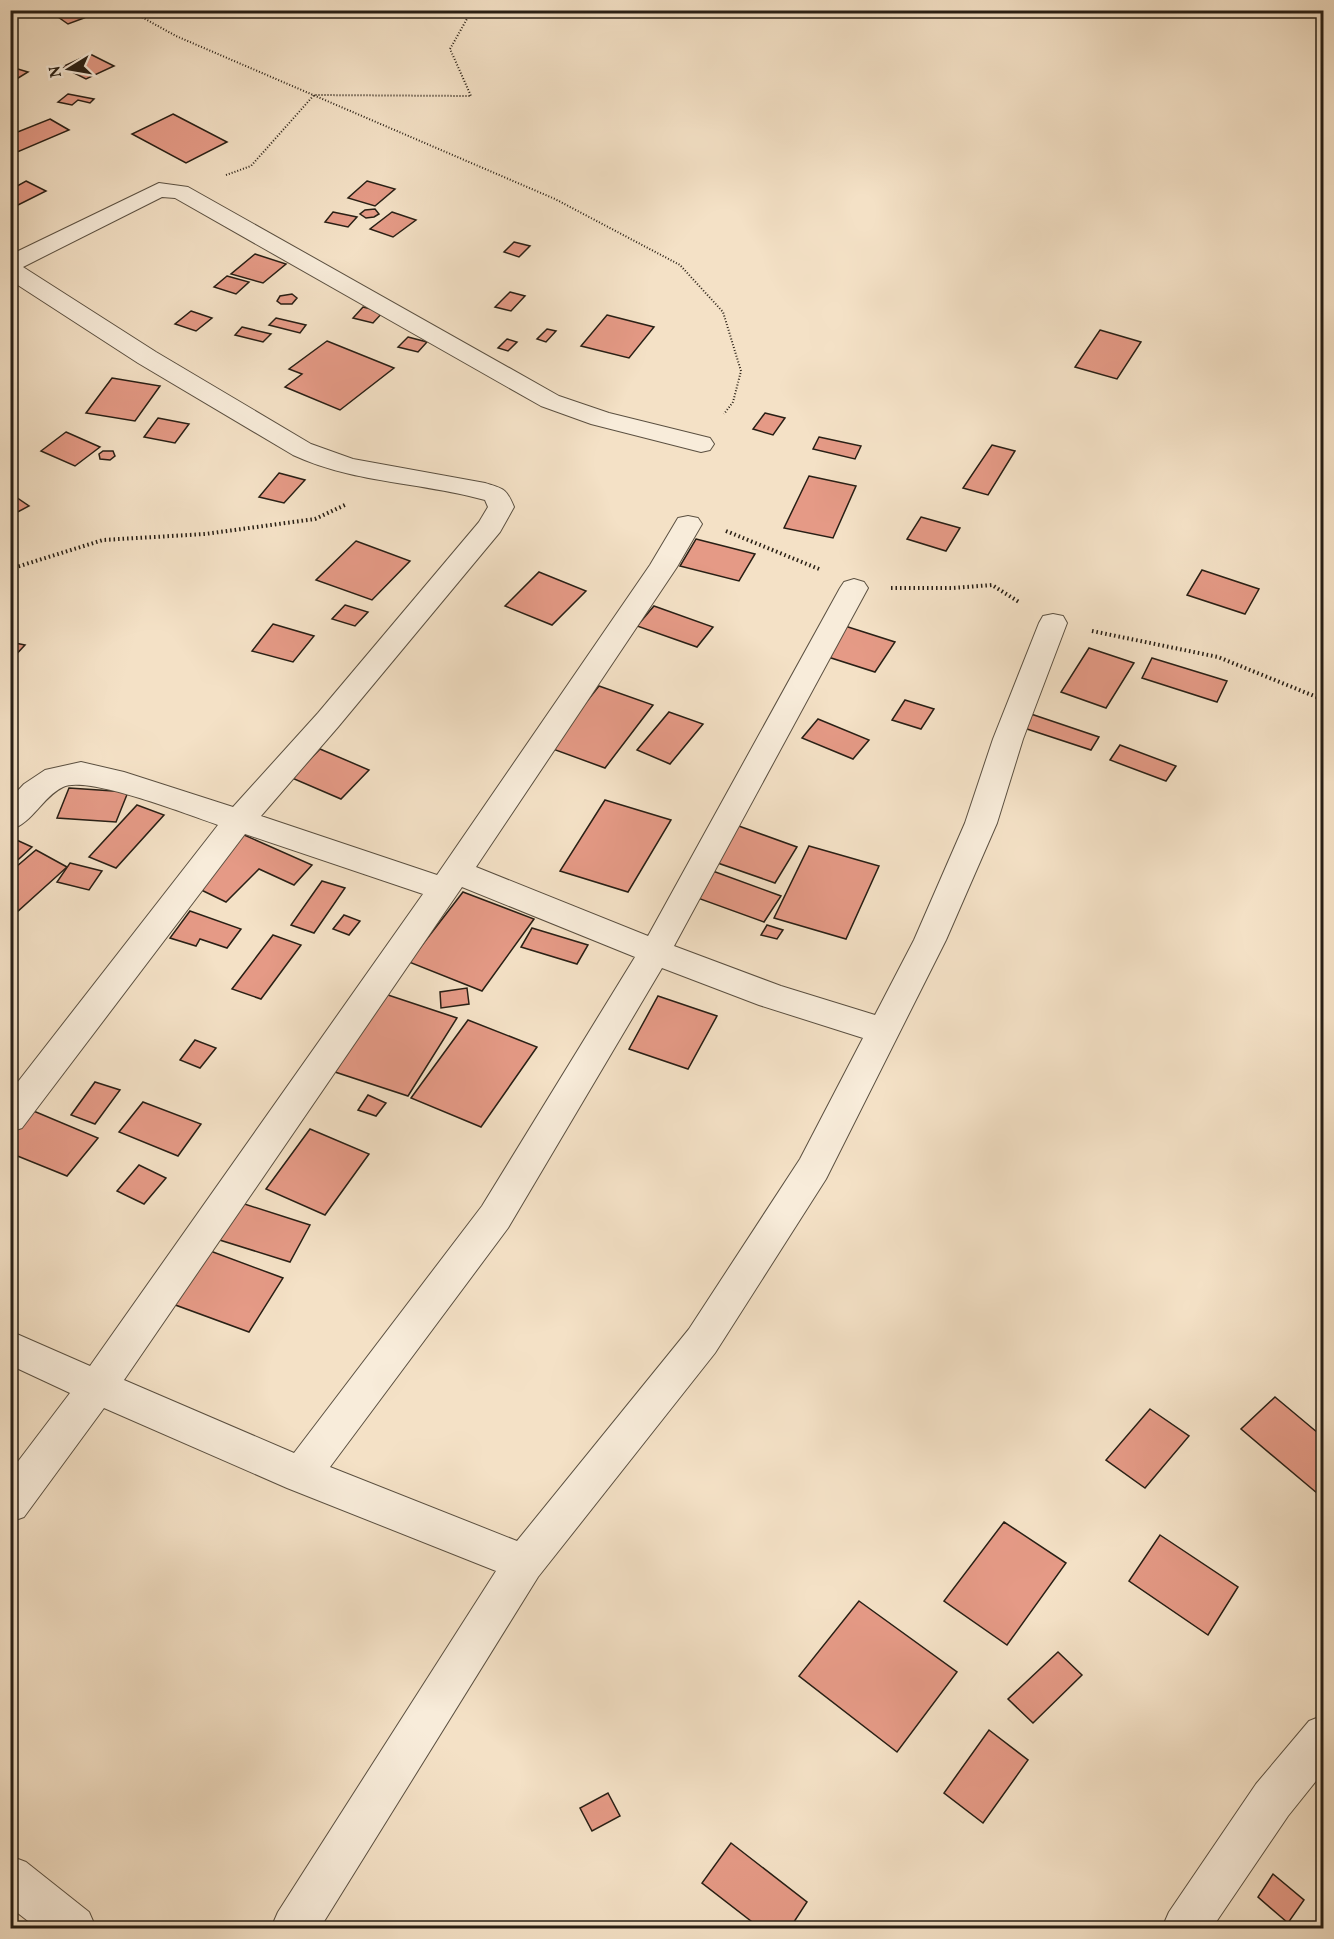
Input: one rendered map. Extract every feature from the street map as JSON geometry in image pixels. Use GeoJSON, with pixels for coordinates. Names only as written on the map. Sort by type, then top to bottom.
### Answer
{"type":"FeatureCollection","features":[{"type":"Feature","properties":{"kind":"street"},"geometry":{"type":"LineString","coordinates":[[10,264],[159,190],[180,192],[550,401],[600,419],[701,444]]}},
{"type":"Feature","properties":{"kind":"street"},"geometry":{"type":"LineString","coordinates":[[10,269],[151,360],[293,444],[327,459],[369,471],[476,488],[496,495],[501,507],[490,526],[350,694],[239,820],[10,1118]]}},
{"type":"Feature","properties":{"kind":"street"},"geometry":{"type":"LineString","coordinates":[[10,1504],[97,1387],[450,880],[663,567],[688,524]]}},
{"type":"Feature","properties":{"kind":"street"},"geometry":{"type":"LineString","coordinates":[[301,1475],[495,1217],[655,952],[854,588]]}},
{"type":"Feature","properties":{"kind":"street"},"geometry":{"type":"LineString","coordinates":[[294,1929],[524,1563],[702,1341],[813,1169],[930,940],[981,823],[1008,740],[1053,623]]}},
{"type":"Feature","properties":{"kind":"street"},"geometry":{"type":"LineString","coordinates":[[10,819],[35,792],[56,777],[81,773],[113,780],[239,820],[450,880],[655,952],[771,996],[884,1031]]}},
{"type":"Feature","properties":{"kind":"street"},"geometry":{"type":"LineString","coordinates":[[10,1347],[301,1475],[524,1563]]}},
{"type":"Feature","properties":{"kind":"street"},"geometry":{"type":"LineString","coordinates":[[1185,1929],[1272,1800],[1323,1736]]}},
{"type":"Feature","properties":{"kind":"street"},"geometry":{"type":"LineString","coordinates":[[10,1878],[73,1929]]}},
{"type":"Feature","properties":{"kind":"path"},"geometry":{"type":"LineString","coordinates":[[129,10],[176,36],[555,199],[680,265],[723,312],[741,371],[733,402],[701,444]]}},
{"type":"Feature","properties":{"kind":"path"},"geometry":{"type":"LineString","coordinates":[[180,192],[251,166],[314,95],[471,96],[450,49],[472,10]]}},
{"type":"Feature","properties":{"kind":"path"},"geometry":{"type":"LineString","coordinates":[[10,569],[103,540],[205,534],[323,517],[408,477]]}},
{"type":"Feature","properties":{"kind":"path"},"geometry":{"type":"LineString","coordinates":[[1053,623],[1218,657],[1323,700]]}},
{"type":"Feature","properties":{"kind":"building"},"geometry":{"type":"Polygon","coordinates":[[[74,11],[84,18],[68,24],[58,17],[74,11]]]}},
{"type":"Feature","properties":{"kind":"building"},"geometry":{"type":"Polygon","coordinates":[[[90,54],[114,66],[86,79],[62,67],[90,54]]]}},
{"type":"Feature","properties":{"kind":"building"},"geometry":{"type":"Polygon","coordinates":[[[11,67],[28,72],[10,83],[11,67]]]}},
{"type":"Feature","properties":{"kind":"building"},"geometry":{"type":"Polygon","coordinates":[[[68,94],[94,99],[90,103],[78,100],[72,105],[58,102],[68,94]]]}},
{"type":"Feature","properties":{"kind":"building"},"geometry":{"type":"Polygon","coordinates":[[[173,114],[227,142],[186,163],[132,134],[173,114]]]}},
{"type":"Feature","properties":{"kind":"building"},"geometry":{"type":"Polygon","coordinates":[[[50,119],[69,130],[15,153],[10,150],[10,135],[50,119]]]}},
{"type":"Feature","properties":{"kind":"building"},"geometry":{"type":"Polygon","coordinates":[[[26,181],[46,191],[10,209],[10,190],[26,181]]]}},
{"type":"Feature","properties":{"kind":"building"},"geometry":{"type":"Polygon","coordinates":[[[367,181],[395,189],[375,206],[348,198],[367,181]]]}},
{"type":"Feature","properties":{"kind":"building"},"geometry":{"type":"Polygon","coordinates":[[[375,209],[379,214],[374,217],[366,218],[360,214],[365,210],[375,209]]]}},
{"type":"Feature","properties":{"kind":"building"},"geometry":{"type":"Polygon","coordinates":[[[333,212],[357,217],[348,227],[325,222],[333,212]]]}},
{"type":"Feature","properties":{"kind":"building"},"geometry":{"type":"Polygon","coordinates":[[[392,212],[416,220],[393,237],[370,229],[392,212]]]}},
{"type":"Feature","properties":{"kind":"building"},"geometry":{"type":"Polygon","coordinates":[[[514,242],[530,246],[519,257],[504,252],[514,242]]]}},
{"type":"Feature","properties":{"kind":"building"},"geometry":{"type":"Polygon","coordinates":[[[255,254],[286,264],[263,283],[231,274],[255,254]]]}},
{"type":"Feature","properties":{"kind":"building"},"geometry":{"type":"Polygon","coordinates":[[[227,276],[249,282],[236,294],[214,287],[227,276]]]}},
{"type":"Feature","properties":{"kind":"building"},"geometry":{"type":"Polygon","coordinates":[[[510,292],[525,296],[511,311],[495,307],[510,292]]]}},
{"type":"Feature","properties":{"kind":"building"},"geometry":{"type":"Polygon","coordinates":[[[292,294],[297,298],[292,304],[281,304],[277,301],[280,296],[292,294]]]}},
{"type":"Feature","properties":{"kind":"building"},"geometry":{"type":"Polygon","coordinates":[[[363,307],[383,312],[373,323],[353,318],[363,307]]]}},
{"type":"Feature","properties":{"kind":"building"},"geometry":{"type":"Polygon","coordinates":[[[191,311],[212,318],[196,331],[175,324],[191,311]]]}},
{"type":"Feature","properties":{"kind":"building"},"geometry":{"type":"Polygon","coordinates":[[[607,315],[654,327],[629,358],[581,346],[607,315]]]}},
{"type":"Feature","properties":{"kind":"building"},"geometry":{"type":"Polygon","coordinates":[[[276,318],[306,325],[300,333],[269,325],[276,318]]]}},
{"type":"Feature","properties":{"kind":"building"},"geometry":{"type":"Polygon","coordinates":[[[242,327],[271,334],[263,342],[235,335],[242,327]]]}},
{"type":"Feature","properties":{"kind":"building"},"geometry":{"type":"Polygon","coordinates":[[[547,329],[556,331],[546,342],[537,339],[547,329]]]}},
{"type":"Feature","properties":{"kind":"building"},"geometry":{"type":"Polygon","coordinates":[[[1100,330],[1141,342],[1117,379],[1075,367],[1100,330]]]}},
{"type":"Feature","properties":{"kind":"building"},"geometry":{"type":"Polygon","coordinates":[[[408,337],[427,342],[418,352],[398,347],[408,337]]]}},
{"type":"Feature","properties":{"kind":"building"},"geometry":{"type":"Polygon","coordinates":[[[507,339],[517,342],[508,351],[498,348],[507,339]]]}},
{"type":"Feature","properties":{"kind":"building"},"geometry":{"type":"Polygon","coordinates":[[[327,341],[394,368],[340,410],[285,387],[302,374],[289,369],[327,341]]]}},
{"type":"Feature","properties":{"kind":"building"},"geometry":{"type":"Polygon","coordinates":[[[112,378],[160,386],[135,421],[86,413],[112,378]]]}},
{"type":"Feature","properties":{"kind":"building"},"geometry":{"type":"Polygon","coordinates":[[[765,413],[785,418],[773,435],[753,429],[765,413]]]}},
{"type":"Feature","properties":{"kind":"building"},"geometry":{"type":"Polygon","coordinates":[[[158,418],[189,424],[175,443],[144,437],[158,418]]]}},
{"type":"Feature","properties":{"kind":"building"},"geometry":{"type":"Polygon","coordinates":[[[66,432],[100,447],[75,466],[41,451],[66,432]]]}},
{"type":"Feature","properties":{"kind":"building"},"geometry":{"type":"Polygon","coordinates":[[[819,437],[861,446],[855,459],[813,449],[819,437]]]}},
{"type":"Feature","properties":{"kind":"building"},"geometry":{"type":"Polygon","coordinates":[[[992,445],[1015,451],[988,495],[963,488],[992,445]]]}},
{"type":"Feature","properties":{"kind":"building"},"geometry":{"type":"Polygon","coordinates":[[[103,451],[113,451],[115,456],[110,460],[100,459],[99,454],[103,451]]]}},
{"type":"Feature","properties":{"kind":"building"},"geometry":{"type":"Polygon","coordinates":[[[279,473],[305,480],[284,503],[259,497],[279,473]]]}},
{"type":"Feature","properties":{"kind":"building"},"geometry":{"type":"Polygon","coordinates":[[[809,476],[856,486],[833,538],[784,528],[809,476]]]}},
{"type":"Feature","properties":{"kind":"building"},"geometry":{"type":"Polygon","coordinates":[[[10,493],[29,506],[10,516],[10,493]]]}},
{"type":"Feature","properties":{"kind":"building"},"geometry":{"type":"Polygon","coordinates":[[[921,517],[960,528],[946,551],[907,539],[921,517]]]}},
{"type":"Feature","properties":{"kind":"building"},"geometry":{"type":"Polygon","coordinates":[[[696,539],[755,554],[739,581],[680,566],[696,539]]]}},
{"type":"Feature","properties":{"kind":"building"},"geometry":{"type":"Polygon","coordinates":[[[356,541],[410,561],[372,600],[316,580],[356,541]]]}},
{"type":"Feature","properties":{"kind":"building"},"geometry":{"type":"Polygon","coordinates":[[[1202,570],[1259,589],[1245,614],[1187,595],[1202,570]]]}},
{"type":"Feature","properties":{"kind":"building"},"geometry":{"type":"Polygon","coordinates":[[[539,572],[586,591],[552,625],[505,606],[539,572]]]}},
{"type":"Feature","properties":{"kind":"building"},"geometry":{"type":"Polygon","coordinates":[[[345,605],[368,612],[355,626],[332,619],[345,605]]]}},
{"type":"Feature","properties":{"kind":"building"},"geometry":{"type":"Polygon","coordinates":[[[654,606],[713,627],[697,647],[637,626],[654,606]]]}},
{"type":"Feature","properties":{"kind":"building"},"geometry":{"type":"Polygon","coordinates":[[[273,624],[314,636],[293,662],[252,651],[273,624]]]}},
{"type":"Feature","properties":{"kind":"building"},"geometry":{"type":"Polygon","coordinates":[[[845,626],[895,642],[875,672],[825,656],[845,626]]]}},
{"type":"Feature","properties":{"kind":"building"},"geometry":{"type":"Polygon","coordinates":[[[10,642],[25,645],[10,661],[10,642]]]}},
{"type":"Feature","properties":{"kind":"building"},"geometry":{"type":"Polygon","coordinates":[[[1089,648],[1134,663],[1106,708],[1061,692],[1089,648]]]}},
{"type":"Feature","properties":{"kind":"building"},"geometry":{"type":"Polygon","coordinates":[[[1152,658],[1227,681],[1217,702],[1142,678],[1152,658]]]}},
{"type":"Feature","properties":{"kind":"building"},"geometry":{"type":"Polygon","coordinates":[[[599,686],[653,705],[605,768],[550,748],[599,686]]]}},
{"type":"Feature","properties":{"kind":"building"},"geometry":{"type":"Polygon","coordinates":[[[905,700],[934,709],[921,729],[892,720],[905,700]]]}},
{"type":"Feature","properties":{"kind":"building"},"geometry":{"type":"Polygon","coordinates":[[[669,712],[703,724],[670,764],[637,750],[669,712]]]}},
{"type":"Feature","properties":{"kind":"building"},"geometry":{"type":"Polygon","coordinates":[[[1031,714],[1099,737],[1091,750],[1024,728],[1031,714]]]}},
{"type":"Feature","properties":{"kind":"building"},"geometry":{"type":"Polygon","coordinates":[[[818,719],[869,740],[853,759],[802,738],[818,719]]]}},
{"type":"Feature","properties":{"kind":"building"},"geometry":{"type":"Polygon","coordinates":[[[1120,745],[1176,766],[1166,781],[1110,760],[1120,745]]]}},
{"type":"Feature","properties":{"kind":"building"},"geometry":{"type":"Polygon","coordinates":[[[320,749],[369,770],[341,799],[292,778],[320,749]]]}},
{"type":"Feature","properties":{"kind":"building"},"geometry":{"type":"Polygon","coordinates":[[[69,788],[128,792],[116,822],[57,818],[69,788]]]}},
{"type":"Feature","properties":{"kind":"building"},"geometry":{"type":"Polygon","coordinates":[[[605,800],[671,820],[628,892],[560,871],[605,800]]]}},
{"type":"Feature","properties":{"kind":"building"},"geometry":{"type":"Polygon","coordinates":[[[137,805],[164,815],[116,868],[89,857],[137,805]]]}},
{"type":"Feature","properties":{"kind":"building"},"geometry":{"type":"Polygon","coordinates":[[[736,825],[797,847],[775,883],[712,861],[736,825]]]}},
{"type":"Feature","properties":{"kind":"building"},"geometry":{"type":"Polygon","coordinates":[[[242,834],[312,865],[294,885],[259,869],[226,902],[191,885],[242,834]]]}},
{"type":"Feature","properties":{"kind":"building"},"geometry":{"type":"Polygon","coordinates":[[[10,837],[32,847],[10,867],[10,837]]]}},
{"type":"Feature","properties":{"kind":"building"},"geometry":{"type":"Polygon","coordinates":[[[809,846],[879,866],[846,939],[774,918],[809,846]]]}},
{"type":"Feature","properties":{"kind":"building"},"geometry":{"type":"Polygon","coordinates":[[[36,850],[67,867],[17,912],[10,908],[10,872],[36,850]]]}},
{"type":"Feature","properties":{"kind":"building"},"geometry":{"type":"Polygon","coordinates":[[[70,863],[102,871],[89,890],[57,882],[70,863]]]}},
{"type":"Feature","properties":{"kind":"building"},"geometry":{"type":"Polygon","coordinates":[[[710,870],[781,896],[764,922],[692,896],[710,870]]]}},
{"type":"Feature","properties":{"kind":"building"},"geometry":{"type":"Polygon","coordinates":[[[322,881],[345,888],[314,933],[291,925],[322,881]]]}},
{"type":"Feature","properties":{"kind":"building"},"geometry":{"type":"Polygon","coordinates":[[[463,892],[534,919],[482,991],[409,962],[463,892]]]}},
{"type":"Feature","properties":{"kind":"building"},"geometry":{"type":"Polygon","coordinates":[[[190,911],[241,929],[227,948],[200,939],[196,946],[170,938],[190,911]]]}},
{"type":"Feature","properties":{"kind":"building"},"geometry":{"type":"Polygon","coordinates":[[[344,915],[360,921],[349,935],[333,929],[344,915]]]}},
{"type":"Feature","properties":{"kind":"building"},"geometry":{"type":"Polygon","coordinates":[[[767,925],[783,930],[777,939],[761,935],[767,925]]]}},
{"type":"Feature","properties":{"kind":"building"},"geometry":{"type":"Polygon","coordinates":[[[532,928],[588,945],[577,964],[521,947],[532,928]]]}},
{"type":"Feature","properties":{"kind":"building"},"geometry":{"type":"Polygon","coordinates":[[[273,935],[301,945],[261,999],[232,989],[273,935]]]}},
{"type":"Feature","properties":{"kind":"building"},"geometry":{"type":"Polygon","coordinates":[[[467,988],[469,1004],[441,1008],[440,992],[467,988]]]}},
{"type":"Feature","properties":{"kind":"building"},"geometry":{"type":"Polygon","coordinates":[[[385,994],[457,1018],[408,1096],[335,1072],[385,994]]]}},
{"type":"Feature","properties":{"kind":"building"},"geometry":{"type":"Polygon","coordinates":[[[658,996],[717,1016],[688,1069],[629,1049],[658,996]]]}},
{"type":"Feature","properties":{"kind":"building"},"geometry":{"type":"Polygon","coordinates":[[[468,1020],[537,1047],[481,1127],[411,1098],[468,1020]]]}},
{"type":"Feature","properties":{"kind":"building"},"geometry":{"type":"Polygon","coordinates":[[[195,1040],[216,1048],[200,1068],[180,1060],[195,1040]]]}},
{"type":"Feature","properties":{"kind":"building"},"geometry":{"type":"Polygon","coordinates":[[[95,1082],[120,1090],[95,1124],[71,1115],[95,1082]]]}},
{"type":"Feature","properties":{"kind":"building"},"geometry":{"type":"Polygon","coordinates":[[[368,1095],[386,1103],[376,1116],[358,1110],[368,1095]]]}},
{"type":"Feature","properties":{"kind":"building"},"geometry":{"type":"Polygon","coordinates":[[[143,1102],[201,1124],[178,1156],[119,1132],[143,1102]]]}},
{"type":"Feature","properties":{"kind":"building"},"geometry":{"type":"Polygon","coordinates":[[[24,1107],[98,1138],[67,1176],[10,1153],[10,1124],[24,1107]]]}},
{"type":"Feature","properties":{"kind":"building"},"geometry":{"type":"Polygon","coordinates":[[[310,1129],[369,1154],[325,1215],[266,1189],[310,1129]]]}},
{"type":"Feature","properties":{"kind":"building"},"geometry":{"type":"Polygon","coordinates":[[[139,1165],[166,1178],[144,1204],[117,1191],[139,1165]]]}},
{"type":"Feature","properties":{"kind":"building"},"geometry":{"type":"Polygon","coordinates":[[[232,1200],[310,1225],[290,1262],[210,1237],[232,1200]]]}},
{"type":"Feature","properties":{"kind":"building"},"geometry":{"type":"Polygon","coordinates":[[[205,1249],[283,1278],[249,1332],[170,1303],[205,1249]]]}},
{"type":"Feature","properties":{"kind":"building"},"geometry":{"type":"Polygon","coordinates":[[[1275,1397],[1324,1438],[1324,1499],[1241,1429],[1275,1397]]]}},
{"type":"Feature","properties":{"kind":"building"},"geometry":{"type":"Polygon","coordinates":[[[1150,1409],[1189,1436],[1145,1488],[1106,1460],[1150,1409]]]}},
{"type":"Feature","properties":{"kind":"building"},"geometry":{"type":"Polygon","coordinates":[[[1004,1522],[1066,1563],[1007,1645],[944,1601],[1004,1522]]]}},
{"type":"Feature","properties":{"kind":"building"},"geometry":{"type":"Polygon","coordinates":[[[1160,1535],[1238,1587],[1208,1635],[1129,1581],[1160,1535]]]}},
{"type":"Feature","properties":{"kind":"building"},"geometry":{"type":"Polygon","coordinates":[[[859,1601],[957,1672],[897,1752],[799,1676],[859,1601]]]}},
{"type":"Feature","properties":{"kind":"building"},"geometry":{"type":"Polygon","coordinates":[[[1058,1652],[1082,1675],[1033,1723],[1008,1699],[1058,1652]]]}},
{"type":"Feature","properties":{"kind":"building"},"geometry":{"type":"Polygon","coordinates":[[[989,1730],[1028,1760],[983,1823],[944,1793],[989,1730]]]}},
{"type":"Feature","properties":{"kind":"building"},"geometry":{"type":"Polygon","coordinates":[[[608,1793],[620,1816],[592,1831],[580,1808],[608,1793]]]}},
{"type":"Feature","properties":{"kind":"building"},"geometry":{"type":"Polygon","coordinates":[[[731,1843],[807,1902],[790,1928],[760,1928],[702,1883],[731,1843]]]}},
{"type":"Feature","properties":{"kind":"building"},"geometry":{"type":"Polygon","coordinates":[[[1273,1874],[1304,1900],[1288,1923],[1258,1897],[1273,1874]]]}}]}
